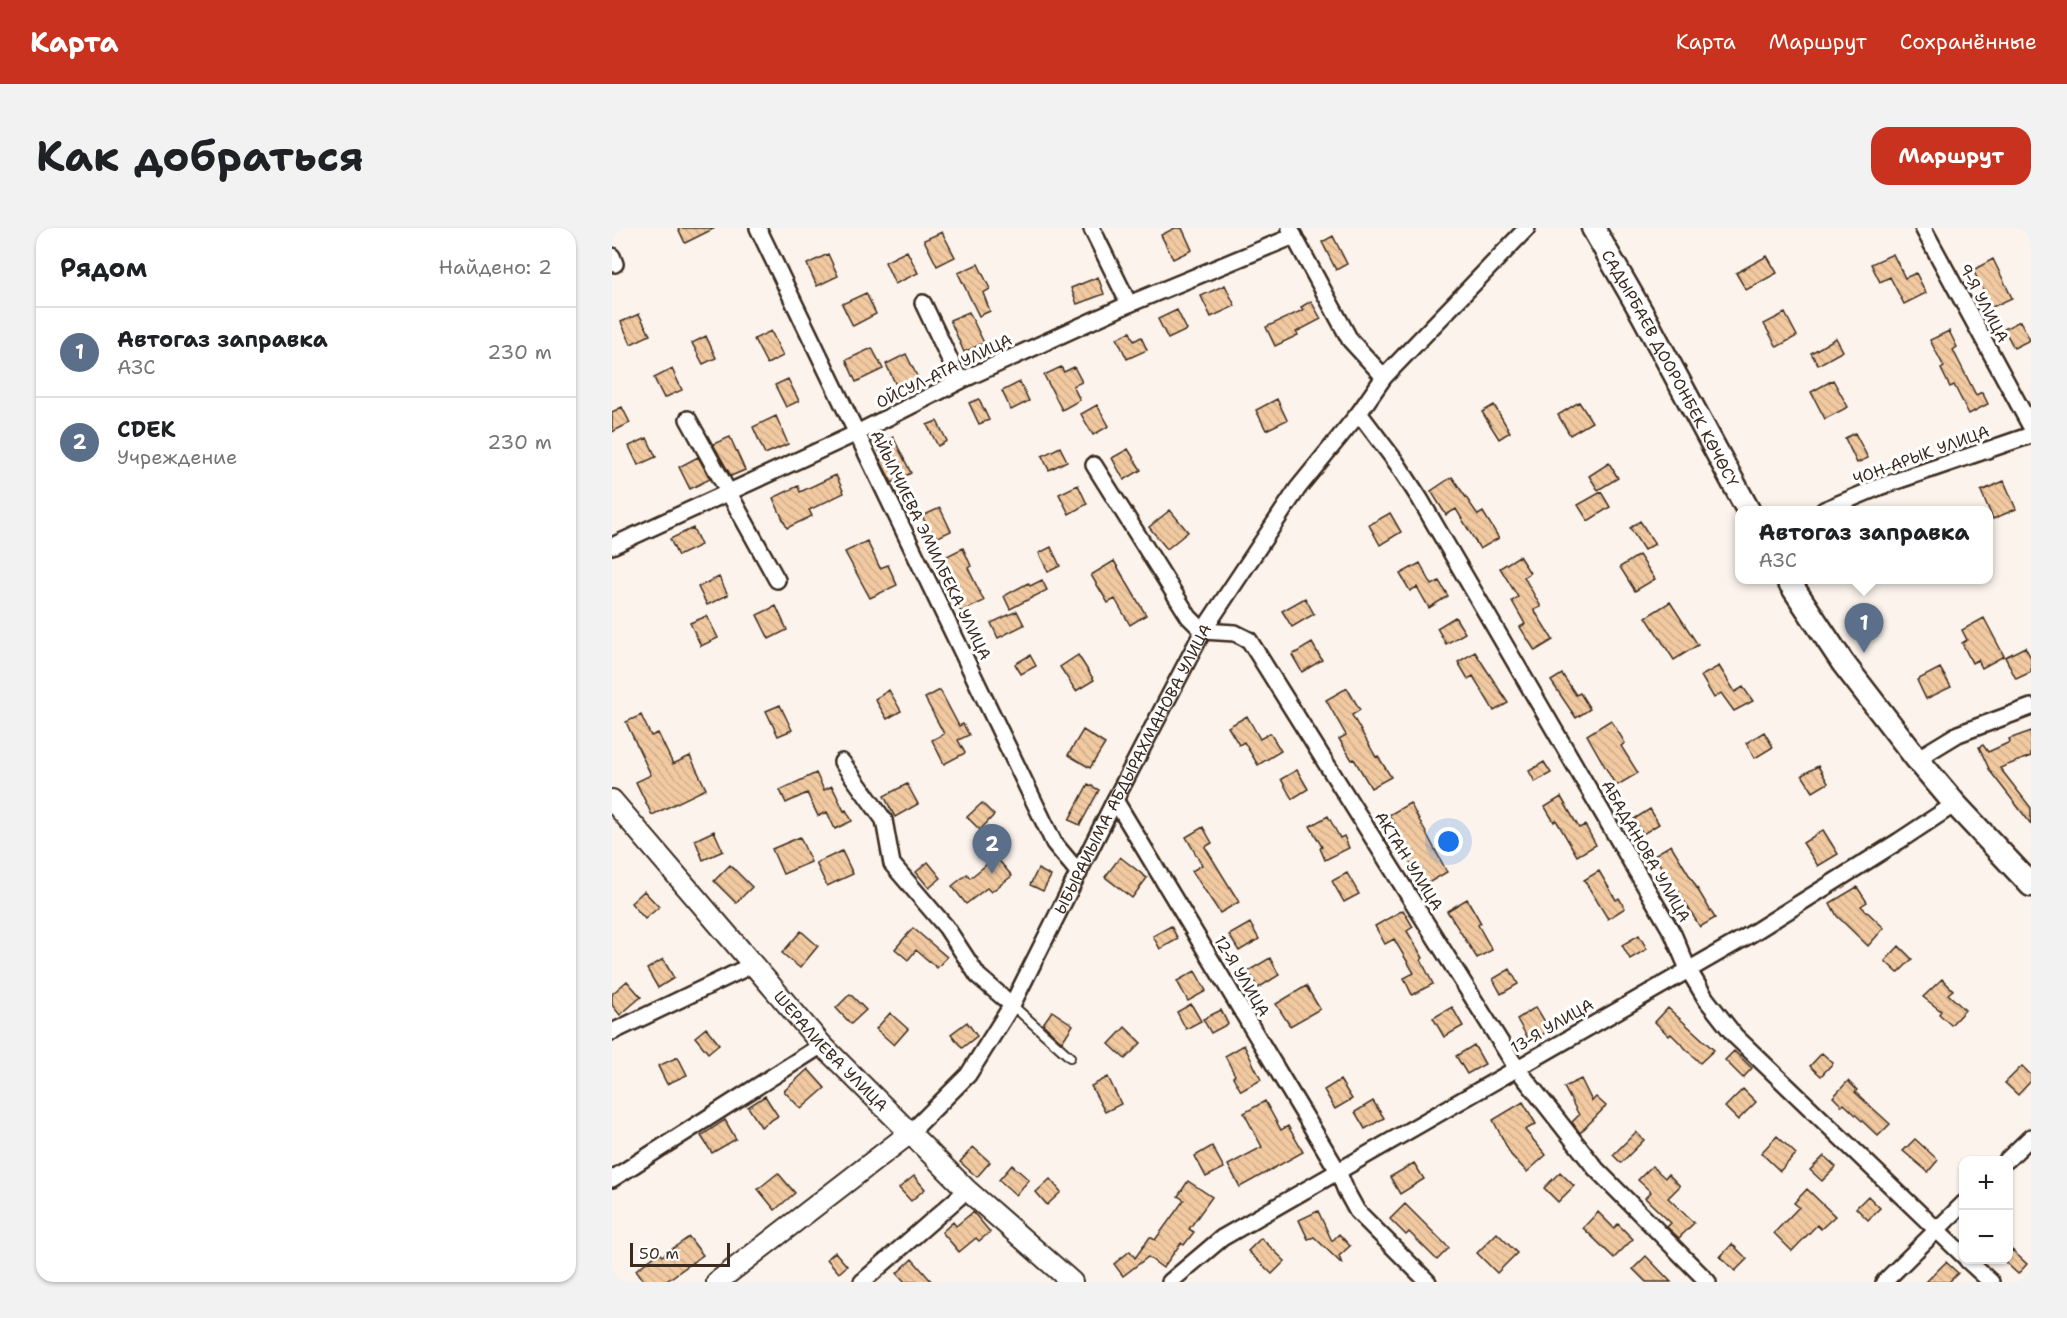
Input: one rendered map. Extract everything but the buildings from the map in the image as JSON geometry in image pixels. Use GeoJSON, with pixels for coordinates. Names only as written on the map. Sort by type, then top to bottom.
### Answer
{"type":"FeatureCollection","features":[{"type":"Feature","properties":{"kind":"main road","name":"САДЫРБАЕВ ДООРОНБЕК КӨЧӨСҮ"},"geometry":{"type":"LineString","coordinates":[[1593,228],[1643,315],[1746,506]]}},
{"type":"Feature","properties":{"kind":"main road"},"geometry":{"type":"LineString","coordinates":[[1791,584],[1843,663],[1917,759],[1955,804],[2031,885]]}},
{"type":"Feature","properties":{"kind":"street","name":"АЙЫЛЧИЕВА ЭМИЛБЕКА УЛИЦА"},"geometry":{"type":"LineString","coordinates":[[758,228],[1054,843],[1079,873]]}},
{"type":"Feature","properties":{"kind":"street","name":"ЫБЫРАЙЫМА АБДЫРАХМАНОВА УЛИЦА"},"geometry":{"type":"LineString","coordinates":[[717,1282],[910,1133],[968,1075],[1012,1005],[1203,632],[1298,488],[1359,413],[1384,377],[1527,228]]}},
{"type":"Feature","properties":{"kind":"street","name":"9-Я УЛИЦА"},"geometry":{"type":"LineString","coordinates":[[1923,228],[2031,427]]}},
{"type":"Feature","properties":{"kind":"street"},"geometry":{"type":"LineString","coordinates":[[1092,229],[1130,304]]}},
{"type":"Feature","properties":{"kind":"street","name":"ОЙСУЛ-АТА УЛИЦА"},"geometry":{"type":"LineString","coordinates":[[612,546],[857,433],[960,381],[1292,232]]}},
{"type":"Feature","properties":{"kind":"street"},"geometry":{"type":"LineString","coordinates":[[1292,232],[1350,340],[1384,377]]}},
{"type":"Feature","properties":{"kind":"street"},"geometry":{"type":"LineString","coordinates":[[923,303],[960,381]]}},
{"type":"Feature","properties":{"kind":"street","name":"АБАДАНОВА УЛИЦА"},"geometry":{"type":"LineString","coordinates":[[1359,413],[1396,462],[1420,499],[1673,934],[1688,969],[1706,999],[1735,1036],[1959,1251]]}},
{"type":"Feature","properties":{"kind":"street"},"geometry":{"type":"LineString","coordinates":[[688,419],[777,580]]}},
{"type":"Feature","properties":{"kind":"street","name":"ЧОН-АРЫК УЛИЦА"},"geometry":{"type":"LineString","coordinates":[[1834,506],[1879,487],[2031,435]]}},
{"type":"Feature","properties":{"kind":"street"},"geometry":{"type":"LineString","coordinates":[[1094,465],[1189,617],[1203,632]]}},
{"type":"Feature","properties":{"kind":"street","name":"АКТАН УЛИЦА"},"geometry":{"type":"LineString","coordinates":[[1203,632],[1235,633],[1249,640],[1516,1068],[1596,1169],[1707,1282]]}},
{"type":"Feature","properties":{"kind":"street"},"geometry":{"type":"LineString","coordinates":[[1917,759],[1958,734],[2031,707]]}},
{"type":"Feature","properties":{"kind":"street"},"geometry":{"type":"LineString","coordinates":[[842,762],[885,819],[892,864],[946,927],[978,976],[1012,1005]]}},
{"type":"Feature","properties":{"kind":"street","name":"ШЕРАЛИЕВА УЛИЦА"},"geometry":{"type":"LineString","coordinates":[[612,800],[822,1045],[967,1190],[1071,1282]]}},
{"type":"Feature","properties":{"kind":"street","name":"12-Я УЛИЦА"},"geometry":{"type":"LineString","coordinates":[[1115,800],[1338,1171],[1357,1211],[1428,1282]]}},
{"type":"Feature","properties":{"kind":"street","name":"13-Я УЛИЦА"},"geometry":{"type":"LineString","coordinates":[[1170,1282],[1222,1238],[1751,934],[1955,804]]}},
{"type":"Feature","properties":{"kind":"street"},"geometry":{"type":"LineString","coordinates":[[612,1032],[752,965]]}},
{"type":"Feature","properties":{"kind":"street"},"geometry":{"type":"LineString","coordinates":[[612,1179],[822,1045]]}},
{"type":"Feature","properties":{"kind":"street"},"geometry":{"type":"LineString","coordinates":[[2012,1156],[2031,1137]]}},
{"type":"Feature","properties":{"kind":"street"},"geometry":{"type":"LineString","coordinates":[[862,1282],[967,1190]]}},
{"type":"Feature","properties":{"kind":"street"},"geometry":{"type":"LineString","coordinates":[[1884,1282],[1959,1208]]}},
{"type":"Feature","properties":{"kind":"street"},"geometry":{"type":"LineString","coordinates":[[1971,1264],[1991,1282]]}},
{"type":"Feature","properties":{"kind":"lane"},"geometry":{"type":"LineString","coordinates":[[1012,1005],[1070,1057]]}},
{"type":"Feature","properties":{"kind":"place","name":"Автогаз заправка"},"geometry":{"type":"Point","coordinates":[1864,653]}},
{"type":"Feature","properties":{"kind":"place","name":"CDEK"},"geometry":{"type":"Point","coordinates":[992,874]}}]}
